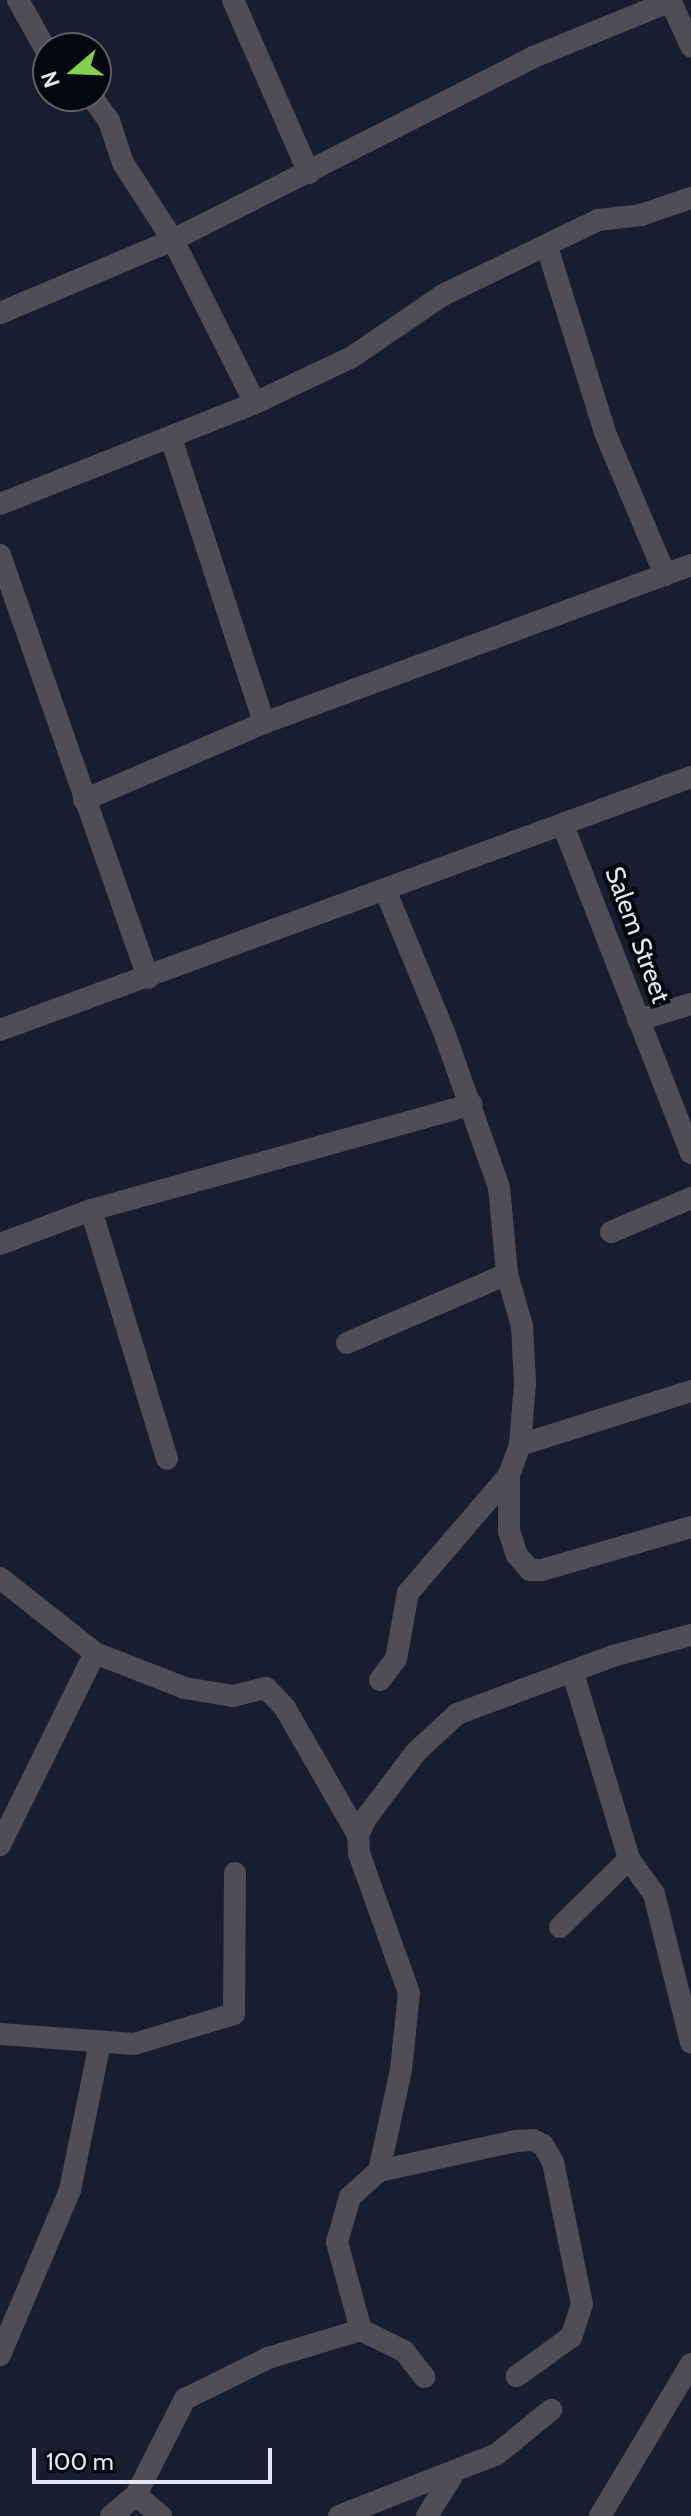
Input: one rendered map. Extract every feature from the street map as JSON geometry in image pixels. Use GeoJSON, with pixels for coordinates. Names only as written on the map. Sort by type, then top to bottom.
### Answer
{"type":"FeatureCollection","features":[{"type":"Feature","properties":{"kind":"street"},"geometry":{"type":"LineString","coordinates":[[18,0],[36,32]]}},
{"type":"Feature","properties":{"kind":"street"},"geometry":{"type":"LineString","coordinates":[[233,0],[309,173]]}},
{"type":"Feature","properties":{"kind":"street"},"geometry":{"type":"LineString","coordinates":[[0,313],[173,240],[531,58],[671,0],[691,46]]}},
{"type":"Feature","properties":{"kind":"street"},"geometry":{"type":"LineString","coordinates":[[103,112],[109,121],[123,163],[173,240],[255,403]]}},
{"type":"Feature","properties":{"kind":"street"},"geometry":{"type":"LineString","coordinates":[[0,504],[255,403],[352,357],[443,295],[598,220],[641,215],[691,199]]}},
{"type":"Feature","properties":{"kind":"street"},"geometry":{"type":"LineString","coordinates":[[547,247],[606,435],[665,575]]}},
{"type":"Feature","properties":{"kind":"street"},"geometry":{"type":"LineString","coordinates":[[171,438],[264,723]]}},
{"type":"Feature","properties":{"kind":"street"},"geometry":{"type":"LineString","coordinates":[[0,555],[148,978]]}},
{"type":"Feature","properties":{"kind":"street"},"geometry":{"type":"LineString","coordinates":[[84,800],[264,723],[691,565]]}},
{"type":"Feature","properties":{"kind":"street"},"geometry":{"type":"LineString","coordinates":[[0,1030],[386,892],[691,777]]}},
{"type":"Feature","properties":{"kind":"street","name":"Salem Street"},"geometry":{"type":"LineString","coordinates":[[563,825],[691,1153]]}},
{"type":"Feature","properties":{"kind":"street"},"geometry":{"type":"LineString","coordinates":[[386,892],[472,1104],[499,1187],[507,1274],[522,1326],[525,1383],[520,1445],[509,1475],[509,1531],[517,1555],[530,1570],[604,1556],[691,1527]]}},
{"type":"Feature","properties":{"kind":"street"},"geometry":{"type":"LineString","coordinates":[[638,1020],[691,1004]]}},
{"type":"Feature","properties":{"kind":"street"},"geometry":{"type":"LineString","coordinates":[[0,1244],[91,1210],[472,1104]]}},
{"type":"Feature","properties":{"kind":"street"},"geometry":{"type":"LineString","coordinates":[[611,1232],[691,1198]]}},
{"type":"Feature","properties":{"kind":"street"},"geometry":{"type":"LineString","coordinates":[[91,1210],[167,1459]]}},
{"type":"Feature","properties":{"kind":"street"},"geometry":{"type":"LineString","coordinates":[[347,1343],[507,1274]]}},
{"type":"Feature","properties":{"kind":"street"},"geometry":{"type":"LineString","coordinates":[[520,1445],[691,1391]]}},
{"type":"Feature","properties":{"kind":"street"},"geometry":{"type":"LineString","coordinates":[[380,1680],[396,1659],[408,1593],[509,1475]]}},
{"type":"Feature","properties":{"kind":"street"},"geometry":{"type":"LineString","coordinates":[[0,1578],[95,1653],[185,1688],[233,1696],[266,1688],[285,1708],[358,1835],[359,1853],[409,1993],[401,2070],[379,2171]]}},
{"type":"Feature","properties":{"kind":"street"},"geometry":{"type":"LineString","coordinates":[[358,1835],[416,1752],[457,1714],[613,1656],[691,1635]]}},
{"type":"Feature","properties":{"kind":"street"},"geometry":{"type":"LineString","coordinates":[[0,1845],[95,1653]]}},
{"type":"Feature","properties":{"kind":"street"},"geometry":{"type":"LineString","coordinates":[[573,1673],[629,1859],[654,1894],[691,2042]]}},
{"type":"Feature","properties":{"kind":"street"},"geometry":{"type":"LineString","coordinates":[[560,1927],[629,1859]]}},
{"type":"Feature","properties":{"kind":"street"},"geometry":{"type":"LineString","coordinates":[[0,2034],[134,2044],[234,2014],[235,1873]]}},
{"type":"Feature","properties":{"kind":"street"},"geometry":{"type":"LineString","coordinates":[[0,2355],[70,2190],[100,2043]]}},
{"type":"Feature","properties":{"kind":"street"},"geometry":{"type":"LineString","coordinates":[[361,2330],[337,2242],[350,2197],[379,2171],[515,2141],[533,2140],[543,2145],[553,2162],[582,2304],[571,2337],[517,2376]]}},
{"type":"Feature","properties":{"kind":"street"},"geometry":{"type":"LineString","coordinates":[[111,2516],[136,2495],[194,2391],[268,2358],[361,2330],[404,2351],[424,2377]]}},
{"type":"Feature","properties":{"kind":"street"},"geometry":{"type":"LineString","coordinates":[[600,2516],[691,2364]]}},
{"type":"Feature","properties":{"kind":"street"},"geometry":{"type":"LineString","coordinates":[[339,2516],[452,2476],[497,2454],[551,2410]]}},
{"type":"Feature","properties":{"kind":"street"},"geometry":{"type":"LineString","coordinates":[[427,2516],[452,2476]]}},
{"type":"Feature","properties":{"kind":"street"},"geometry":{"type":"LineString","coordinates":[[136,2495],[161,2516]]}}]}
